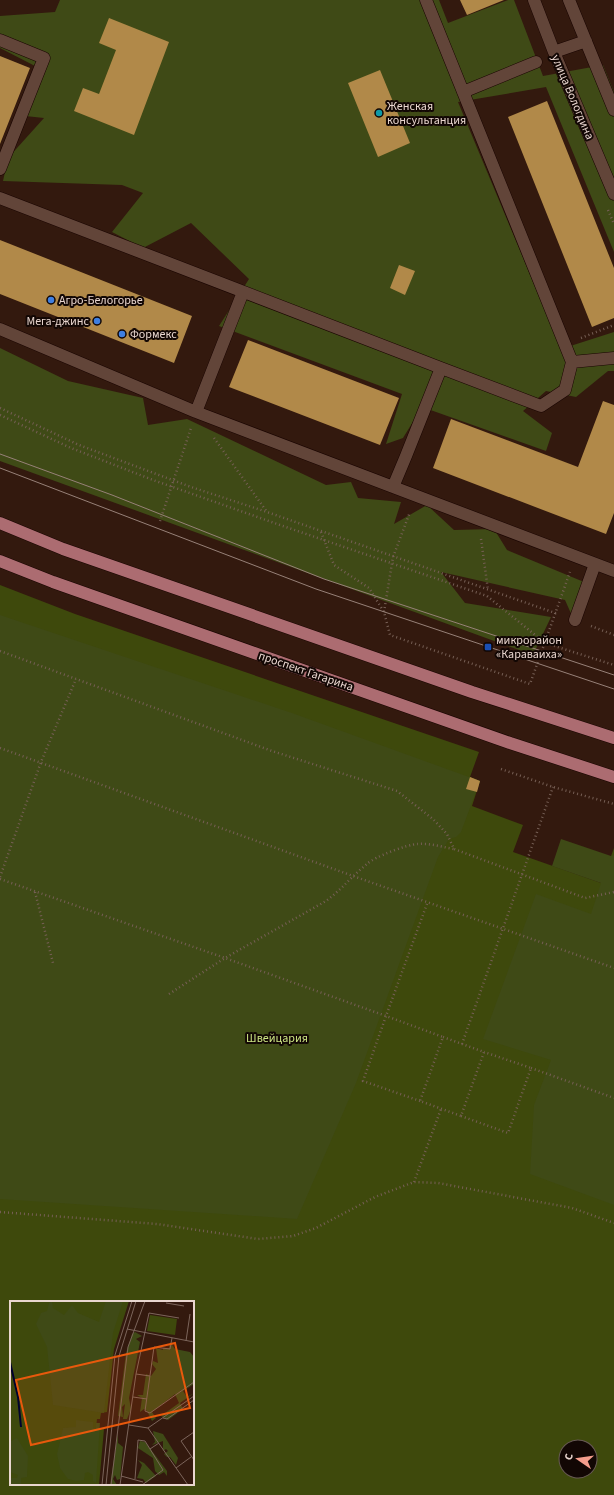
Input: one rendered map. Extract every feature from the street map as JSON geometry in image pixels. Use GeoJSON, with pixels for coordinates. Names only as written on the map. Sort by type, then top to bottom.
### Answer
{"type":"FeatureCollection","features":[{"type":"Feature","properties":{"kind":"main road"},"geometry":{"type":"LineString","coordinates":[[0,523],[63,549],[472,692],[614,738]]}},
{"type":"Feature","properties":{"kind":"main road","name":"проспект Гагарина"},"geometry":{"type":"LineString","coordinates":[[0,561],[83,593],[614,778]]}},
{"type":"Feature","properties":{"kind":"street"},"geometry":{"type":"LineString","coordinates":[[0,198],[541,406],[565,390],[572,362],[426,0]]}},
{"type":"Feature","properties":{"kind":"street","name":"улица Вологдина"},"geometry":{"type":"LineString","coordinates":[[534,0],[554,52],[614,194]]}},
{"type":"Feature","properties":{"kind":"street"},"geometry":{"type":"LineString","coordinates":[[569,0],[614,110]]}},
{"type":"Feature","properties":{"kind":"street"},"geometry":{"type":"LineString","coordinates":[[0,40],[44,58],[0,169]]}},
{"type":"Feature","properties":{"kind":"street"},"geometry":{"type":"LineString","coordinates":[[554,52],[586,41]]}},
{"type":"Feature","properties":{"kind":"street"},"geometry":{"type":"LineString","coordinates":[[463,92],[536,62]]}},
{"type":"Feature","properties":{"kind":"street"},"geometry":{"type":"LineString","coordinates":[[196,412],[243,292]]}},
{"type":"Feature","properties":{"kind":"street"},"geometry":{"type":"LineString","coordinates":[[0,329],[196,412],[614,571]]}},
{"type":"Feature","properties":{"kind":"street"},"geometry":{"type":"LineString","coordinates":[[572,362],[614,358]]}},
{"type":"Feature","properties":{"kind":"street"},"geometry":{"type":"LineString","coordinates":[[393,487],[441,368]]}},
{"type":"Feature","properties":{"kind":"street"},"geometry":{"type":"LineString","coordinates":[[575,620],[595,564]]}},
{"type":"Feature","properties":{"kind":"path"},"geometry":{"type":"LineString","coordinates":[[565,345],[614,324]]}},
{"type":"Feature","properties":{"kind":"path"},"geometry":{"type":"LineString","coordinates":[[0,408],[79,445],[174,481],[267,512],[614,635]]}},
{"type":"Feature","properties":{"kind":"path"},"geometry":{"type":"LineString","coordinates":[[160,520],[196,412]]}},
{"type":"Feature","properties":{"kind":"path"},"geometry":{"type":"LineString","coordinates":[[0,415],[71,448],[172,486],[487,596],[545,643],[614,665]]}},
{"type":"Feature","properties":{"kind":"path"},"geometry":{"type":"LineString","coordinates":[[214,437],[267,512]]}},
{"type":"Feature","properties":{"kind":"path"},"geometry":{"type":"LineString","coordinates":[[384,612],[393,557],[416,496]]}},
{"type":"Feature","properties":{"kind":"path"},"geometry":{"type":"LineString","coordinates":[[479,520],[488,590]]}},
{"type":"Feature","properties":{"kind":"path"},"geometry":{"type":"LineString","coordinates":[[321,532],[334,565],[369,588],[384,612],[390,635],[530,684],[576,556]]}},
{"type":"Feature","properties":{"kind":"path"},"geometry":{"type":"LineString","coordinates":[[0,651],[272,751],[397,791],[433,819],[447,834],[454,849]]}},
{"type":"Feature","properties":{"kind":"path"},"geometry":{"type":"LineString","coordinates":[[76,678],[41,762],[0,878],[614,1098]]}},
{"type":"Feature","properties":{"kind":"path"},"geometry":{"type":"LineString","coordinates":[[0,748],[353,876],[428,901],[614,968]]}},
{"type":"Feature","properties":{"kind":"path"},"geometry":{"type":"LineString","coordinates":[[501,769],[553,787],[614,804]]}},
{"type":"Feature","properties":{"kind":"path"},"geometry":{"type":"LineString","coordinates":[[462,1044],[523,876],[553,787]]}},
{"type":"Feature","properties":{"kind":"path"},"geometry":{"type":"LineString","coordinates":[[168,994],[225,958],[326,901],[338,892],[368,862],[416,844],[429,844],[454,849],[585,898],[614,892]]}},
{"type":"Feature","properties":{"kind":"path"},"geometry":{"type":"LineString","coordinates":[[34,891],[53,963]]}},
{"type":"Feature","properties":{"kind":"path"},"geometry":{"type":"LineString","coordinates":[[428,901],[363,1081],[508,1133],[531,1068]]}},
{"type":"Feature","properties":{"kind":"path"},"geometry":{"type":"LineString","coordinates":[[420,1101],[443,1037]]}},
{"type":"Feature","properties":{"kind":"path"},"geometry":{"type":"LineString","coordinates":[[461,1116],[484,1052]]}},
{"type":"Feature","properties":{"kind":"path"},"geometry":{"type":"LineString","coordinates":[[414,1182],[441,1110]]}},
{"type":"Feature","properties":{"kind":"path"},"geometry":{"type":"LineString","coordinates":[[0,1212],[157,1224],[258,1239],[293,1236],[316,1228],[375,1196],[414,1182],[438,1183],[572,1208],[614,1223]]}},
{"type":"Feature","properties":{"kind":"green space"},"geometry":{"type":"Polygon","coordinates":[[[60,0],[439,0],[448,23],[508,0],[514,0],[543,76],[603,65],[614,92],[614,252],[546,87],[458,102],[561,349],[614,332],[614,371],[608,371],[576,397],[546,391],[523,411],[552,433],[546,451],[422,407],[403,438],[386,444],[402,394],[219,326],[249,279],[191,223],[143,248],[112,232],[143,193],[122,185],[3,181],[8,158],[44,118],[16,115],[35,66],[0,48],[0,16],[55,12],[60,0]]]}},
{"type":"Feature","properties":{"kind":"green space"},"geometry":{"type":"Polygon","coordinates":[[[0,348],[68,381],[143,398],[148,425],[187,419],[326,485],[351,482],[358,498],[401,502],[394,524],[427,505],[454,530],[494,529],[507,550],[584,582],[573,618],[565,600],[441,572],[465,603],[551,617],[533,655],[0,461],[0,348]]]}},
{"type":"Feature","properties":{"kind":"green space","name":"Швейцария"},"geometry":{"type":"Polygon","coordinates":[[[0,585],[75,614],[479,752],[470,777],[480,781],[472,806],[523,825],[513,852],[601,883],[614,848],[614,1495],[0,1495],[0,585]]]}},
{"type":"Feature","properties":{"kind":"green space"},"geometry":{"type":"Polygon","coordinates":[[[0,615],[292,713],[480,781],[461,832],[456,837],[449,839],[438,857],[356,1083],[297,1219],[0,1199],[0,615]]]}},
{"type":"Feature","properties":{"kind":"green space"},"geometry":{"type":"Polygon","coordinates":[[[561,839],[611,856],[614,855],[614,1205],[530,1174],[534,1105],[551,1060],[483,1039],[536,894],[591,914],[601,883],[552,866],[561,839]]]}},
{"type":"Feature","properties":{"kind":"building"},"geometry":{"type":"Polygon","coordinates":[[[460,0],[504,0],[467,15],[460,0]]]}},
{"type":"Feature","properties":{"kind":"building"},"geometry":{"type":"Polygon","coordinates":[[[109,18],[169,42],[134,135],[74,111],[83,88],[99,94],[116,50],[99,43],[109,18]]]}},
{"type":"Feature","properties":{"kind":"building"},"geometry":{"type":"Polygon","coordinates":[[[0,56],[30,68],[0,144],[0,56]]]}},
{"type":"Feature","properties":{"kind":"building","name":"Женская консультанция"},"geometry":{"type":"Polygon","coordinates":[[[380,70],[410,143],[378,157],[348,83],[380,70]]]}},
{"type":"Feature","properties":{"kind":"building"},"geometry":{"type":"Polygon","coordinates":[[[547,101],[614,268],[614,318],[592,327],[508,117],[547,101]]]}},
{"type":"Feature","properties":{"kind":"building"},"geometry":{"type":"Polygon","coordinates":[[[0,240],[192,316],[174,363],[0,294],[0,240]]]}},
{"type":"Feature","properties":{"kind":"building"},"geometry":{"type":"Polygon","coordinates":[[[399,265],[415,271],[405,295],[390,288],[399,265]]]}},
{"type":"Feature","properties":{"kind":"building"},"geometry":{"type":"Polygon","coordinates":[[[248,340],[399,398],[380,445],[229,387],[248,340]]]}},
{"type":"Feature","properties":{"kind":"building"},"geometry":{"type":"Polygon","coordinates":[[[603,401],[614,405],[614,513],[606,534],[433,468],[451,419],[578,467],[603,401]]]}},
{"type":"Feature","properties":{"kind":"building"},"geometry":{"type":"Polygon","coordinates":[[[470,777],[480,781],[477,792],[466,789],[470,777]]]}},
{"type":"Feature","properties":{"kind":"tram line"},"geometry":{"type":"LineString","coordinates":[[0,454],[112,495],[324,579],[614,675]]}},
{"type":"Feature","properties":{"kind":"tram line"},"geometry":{"type":"LineString","coordinates":[[0,468],[316,589],[614,689]]}},
{"type":"Feature","properties":{"kind":"place","name":"Женская консультанция"},"geometry":{"type":"Point","coordinates":[379,113]}},
{"type":"Feature","properties":{"kind":"place","name":"Агро-Белогорье"},"geometry":{"type":"Point","coordinates":[51,300]}},
{"type":"Feature","properties":{"kind":"place","name":"Мега-джинс"},"geometry":{"type":"Point","coordinates":[97,321]}},
{"type":"Feature","properties":{"kind":"place","name":"Формекс"},"geometry":{"type":"Point","coordinates":[122,334]}},
{"type":"Feature","properties":{"kind":"place","name":"микрорайон «Караваиха»"},"geometry":{"type":"Point","coordinates":[488,647]}}]}
